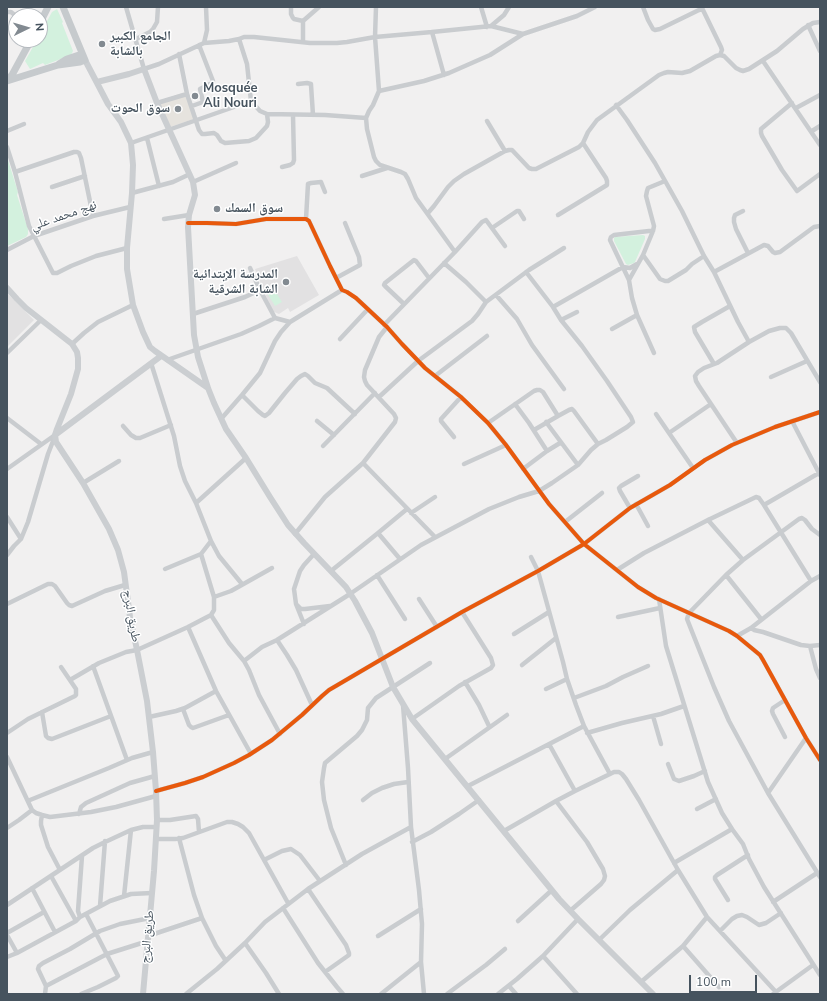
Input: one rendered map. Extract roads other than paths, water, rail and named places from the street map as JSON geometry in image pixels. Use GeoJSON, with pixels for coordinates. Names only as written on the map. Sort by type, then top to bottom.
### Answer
{"type":"FeatureCollection","features":[{"type":"Feature","properties":{"kind":"main road"},"geometry":{"type":"LineString","coordinates":[[7,81],[58,66],[67,59],[83,57],[63,7]]}},
{"type":"Feature","properties":{"kind":"main road"},"geometry":{"type":"LineString","coordinates":[[7,81],[27,48]]}},
{"type":"Feature","properties":{"kind":"main road"},"geometry":{"type":"LineString","coordinates":[[22,58],[22,65],[27,76]]}},
{"type":"Feature","properties":{"kind":"street"},"geometry":{"type":"LineString","coordinates":[[126,7],[144,69],[157,103],[193,182],[195,195],[188,224],[193,314],[197,350],[208,388],[226,429],[246,458],[277,509],[295,534],[346,587],[364,616],[393,687],[412,719],[552,890],[578,919],[653,994]]}},
{"type":"Feature","properties":{"kind":"street"},"geometry":{"type":"LineString","coordinates":[[136,39],[153,29],[157,22],[158,7]]}},
{"type":"Feature","properties":{"kind":"street"},"geometry":{"type":"LineString","coordinates":[[204,43],[207,30],[206,7]]}},
{"type":"Feature","properties":{"kind":"street"},"geometry":{"type":"LineString","coordinates":[[291,7],[291,14],[293,18],[303,21]]}},
{"type":"Feature","properties":{"kind":"street"},"geometry":{"type":"LineString","coordinates":[[303,42],[303,21],[318,7]]}},
{"type":"Feature","properties":{"kind":"street"},"geometry":{"type":"LineString","coordinates":[[376,7],[375,37],[379,91],[366,118],[367,129],[374,157],[380,165],[405,174],[416,198],[455,252]]}},
{"type":"Feature","properties":{"kind":"street"},"geometry":{"type":"LineString","coordinates":[[481,7],[489,26]]}},
{"type":"Feature","properties":{"kind":"street"},"geometry":{"type":"LineString","coordinates":[[489,26],[504,15],[509,7]]}},
{"type":"Feature","properties":{"kind":"street"},"geometry":{"type":"LineString","coordinates":[[379,91],[444,75],[490,55],[523,34],[577,16],[595,7]]}},
{"type":"Feature","properties":{"kind":"street"},"geometry":{"type":"LineString","coordinates":[[643,7],[648,20],[655,30],[660,29],[701,8],[705,12],[721,47],[722,50],[720,55]]}},
{"type":"Feature","properties":{"kind":"street"},"geometry":{"type":"LineString","coordinates":[[428,213],[454,181],[505,151],[512,150],[532,170],[580,147],[596,120],[664,73],[682,73],[690,71],[720,55],[724,56],[736,68],[743,71],[763,61],[808,25],[820,22]]}},
{"type":"Feature","properties":{"kind":"street"},"geometry":{"type":"LineString","coordinates":[[808,25],[820,51]]}},
{"type":"Feature","properties":{"kind":"street"},"geometry":{"type":"LineString","coordinates":[[97,82],[129,74],[159,64],[204,43],[220,42],[250,36],[318,43],[347,42],[375,37],[489,26],[523,34]]}},
{"type":"Feature","properties":{"kind":"street"},"geometry":{"type":"LineString","coordinates":[[432,32],[444,75]]}},
{"type":"Feature","properties":{"kind":"street"},"geometry":{"type":"LineString","coordinates":[[239,39],[247,64],[251,101],[260,111],[267,114],[366,118]]}},
{"type":"Feature","properties":{"kind":"street"},"geometry":{"type":"LineString","coordinates":[[192,106],[203,102],[200,89],[213,82],[198,45]]}},
{"type":"Feature","properties":{"kind":"street"},"geometry":{"type":"LineString","coordinates":[[179,54],[187,94],[199,130],[202,134],[214,133],[221,141],[225,143],[246,142],[253,140],[267,126],[267,114]]}},
{"type":"Feature","properties":{"kind":"street"},"geometry":{"type":"LineString","coordinates":[[83,57],[108,104],[121,122],[131,143],[133,165],[127,248],[128,279],[133,304],[146,341],[161,356],[208,388]]}},
{"type":"Feature","properties":{"kind":"street"},"geometry":{"type":"LineString","coordinates":[[763,61],[812,131],[820,145]]}},
{"type":"Feature","properties":{"kind":"street"},"geometry":{"type":"LineString","coordinates":[[298,84],[307,83],[312,85],[313,115]]}},
{"type":"Feature","properties":{"kind":"street"},"geometry":{"type":"LineString","coordinates":[[157,103],[187,94]]}},
{"type":"Feature","properties":{"kind":"street"},"geometry":{"type":"LineString","coordinates":[[796,108],[820,95]]}},
{"type":"Feature","properties":{"kind":"street"},"geometry":{"type":"LineString","coordinates":[[131,143],[251,101]]}},
{"type":"Feature","properties":{"kind":"street"},"geometry":{"type":"LineString","coordinates":[[792,103],[761,129],[762,136],[782,170],[797,191],[820,174]]}},
{"type":"Feature","properties":{"kind":"street"},"geometry":{"type":"LineString","coordinates":[[616,105],[643,145],[682,211],[749,342]]}},
{"type":"Feature","properties":{"kind":"street"},"geometry":{"type":"LineString","coordinates":[[282,167],[290,165],[294,160],[293,115]]}},
{"type":"Feature","properties":{"kind":"street"},"geometry":{"type":"LineString","coordinates":[[487,121],[505,151]]}},
{"type":"Feature","properties":{"kind":"street"},"geometry":{"type":"LineString","coordinates":[[7,131],[24,124]]}},
{"type":"Feature","properties":{"kind":"street"},"geometry":{"type":"LineString","coordinates":[[812,131],[820,126]]}},
{"type":"Feature","properties":{"kind":"street"},"geometry":{"type":"LineString","coordinates":[[148,138],[159,186]]}},
{"type":"Feature","properties":{"kind":"street"},"geometry":{"type":"LineString","coordinates":[[558,215],[607,185],[608,182],[606,178],[583,143]]}},
{"type":"Feature","properties":{"kind":"street"},"geometry":{"type":"LineString","coordinates":[[7,147],[31,231],[41,247],[54,274],[96,256],[127,248]]}},
{"type":"Feature","properties":{"kind":"street"},"geometry":{"type":"LineString","coordinates":[[15,172],[77,152],[80,155],[93,216]]}},
{"type":"Feature","properties":{"kind":"street"},"geometry":{"type":"LineString","coordinates":[[193,182],[236,163]]}},
{"type":"Feature","properties":{"kind":"street"},"geometry":{"type":"LineString","coordinates":[[362,176],[387,168]]}},
{"type":"Feature","properties":{"kind":"street"},"geometry":{"type":"LineString","coordinates":[[132,193],[173,182],[190,174]]}},
{"type":"Feature","properties":{"kind":"street"},"geometry":{"type":"LineString","coordinates":[[52,187],[85,176]]}},
{"type":"Feature","properties":{"kind":"street"},"geometry":{"type":"LineString","coordinates":[[629,280],[643,255],[653,231],[654,226],[646,196],[648,188],[665,181]]}},
{"type":"Feature","properties":{"kind":"street"},"geometry":{"type":"LineString","coordinates":[[306,219],[308,184],[321,182],[325,192]]}},
{"type":"Feature","properties":{"kind":"street","name":"نهج محمد علي"},"geometry":{"type":"LineString","coordinates":[[7,250],[34,236],[93,216],[130,207]]}},
{"type":"Feature","properties":{"kind":"street"},"geometry":{"type":"LineString","coordinates":[[492,228],[517,211],[519,211],[524,219]]}},
{"type":"Feature","properties":{"kind":"street"},"geometry":{"type":"LineString","coordinates":[[743,211],[735,215],[734,222],[748,253]]}},
{"type":"Feature","properties":{"kind":"street"},"geometry":{"type":"LineString","coordinates":[[164,219],[189,215]]}},
{"type":"Feature","properties":{"kind":"street"},"geometry":{"type":"LineString","coordinates":[[188,224],[236,224],[263,219],[306,219],[309,221],[342,290],[356,298],[386,326],[418,361],[461,397],[488,423],[549,504],[584,544],[638,587],[659,599],[737,636],[754,650],[763,660],[806,738],[820,760]]}},
{"type":"Feature","properties":{"kind":"street"},"geometry":{"type":"LineString","coordinates":[[295,534],[325,497],[363,463],[395,422],[396,418],[394,414],[365,381],[365,370],[379,337],[386,326],[404,304],[484,221],[486,220],[505,246]]}},
{"type":"Feature","properties":{"kind":"street"},"geometry":{"type":"LineString","coordinates":[[336,278],[360,264],[359,257],[345,223]]}},
{"type":"Feature","properties":{"kind":"street"},"geometry":{"type":"LineString","coordinates":[[714,272],[766,245],[773,252],[780,252],[814,228],[820,226]]}},
{"type":"Feature","properties":{"kind":"street"},"geometry":{"type":"LineString","coordinates":[[653,231],[616,234],[611,237],[610,242],[629,280],[637,315],[654,353]]}},
{"type":"Feature","properties":{"kind":"street"},"geometry":{"type":"LineString","coordinates":[[323,446],[355,414],[377,395],[418,361],[472,321],[486,302],[526,272],[564,248]]}},
{"type":"Feature","properties":{"kind":"street"},"geometry":{"type":"LineString","coordinates":[[643,255],[660,279],[666,281],[686,270],[704,256]]}},
{"type":"Feature","properties":{"kind":"street"},"geometry":{"type":"LineString","coordinates":[[404,304],[384,285],[385,283],[414,260],[430,278]]}},
{"type":"Feature","properties":{"kind":"street"},"geometry":{"type":"LineString","coordinates":[[444,263],[486,302]]}},
{"type":"Feature","properties":{"kind":"street"},"geometry":{"type":"LineString","coordinates":[[553,308],[623,267],[630,268],[638,264]]}},
{"type":"Feature","properties":{"kind":"street"},"geometry":{"type":"LineString","coordinates":[[250,268],[275,318]]}},
{"type":"Feature","properties":{"kind":"street"},"geometry":{"type":"LineString","coordinates":[[244,661],[262,647],[277,640],[332,606],[421,545],[489,509],[539,491],[578,465],[598,444],[632,423],[633,420],[607,381],[526,272]]}},
{"type":"Feature","properties":{"kind":"street"},"geometry":{"type":"LineString","coordinates":[[7,288],[41,320],[72,344],[77,352],[78,358],[78,369],[71,394],[48,454],[28,522],[21,539],[7,555]]}},
{"type":"Feature","properties":{"kind":"street"},"geometry":{"type":"LineString","coordinates":[[193,314],[239,299],[260,290]]}},
{"type":"Feature","properties":{"kind":"street"},"geometry":{"type":"LineString","coordinates":[[221,419],[260,373],[281,332],[290,322],[342,290]]}},
{"type":"Feature","properties":{"kind":"street"},"geometry":{"type":"LineString","coordinates":[[496,295],[517,319],[532,345],[564,389]]}},
{"type":"Feature","properties":{"kind":"street"},"geometry":{"type":"LineString","coordinates":[[72,344],[98,322],[133,304]]}},
{"type":"Feature","properties":{"kind":"street"},"geometry":{"type":"LineString","coordinates":[[714,364],[695,332],[694,327],[730,306]]}},
{"type":"Feature","properties":{"kind":"street"},"geometry":{"type":"LineString","coordinates":[[340,339],[368,309]]}},
{"type":"Feature","properties":{"kind":"street"},"geometry":{"type":"LineString","coordinates":[[561,320],[577,312]]}},
{"type":"Feature","properties":{"kind":"street"},"geometry":{"type":"LineString","coordinates":[[612,329],[637,315]]}},
{"type":"Feature","properties":{"kind":"street"},"geometry":{"type":"LineString","coordinates":[[167,360],[241,334],[275,318],[290,322]]}},
{"type":"Feature","properties":{"kind":"street"},"geometry":{"type":"LineString","coordinates":[[7,353],[41,320]]}},
{"type":"Feature","properties":{"kind":"street"},"geometry":{"type":"LineString","coordinates":[[737,443],[696,381],[698,372],[718,363],[770,330],[786,328],[791,333],[820,382]]}},
{"type":"Feature","properties":{"kind":"street"},"geometry":{"type":"LineString","coordinates":[[435,376],[487,336]]}},
{"type":"Feature","properties":{"kind":"street"},"geometry":{"type":"LineString","coordinates":[[7,469],[161,356]]}},
{"type":"Feature","properties":{"kind":"street"},"geometry":{"type":"LineString","coordinates":[[771,377],[807,361]]}},
{"type":"Feature","properties":{"kind":"street"},"geometry":{"type":"LineString","coordinates":[[151,363],[175,441],[182,472],[188,488],[196,503],[211,541],[221,558],[242,584]]}},
{"type":"Feature","properties":{"kind":"street"},"geometry":{"type":"LineString","coordinates":[[242,396],[258,412],[265,416],[297,379],[305,374],[315,383],[327,388],[355,414]]}},
{"type":"Feature","properties":{"kind":"street"},"geometry":{"type":"LineString","coordinates":[[488,423],[534,391],[540,390],[558,416]]}},
{"type":"Feature","properties":{"kind":"street"},"geometry":{"type":"LineString","coordinates":[[454,437],[441,419],[461,397]]}},
{"type":"Feature","properties":{"kind":"street"},"geometry":{"type":"LineString","coordinates":[[514,404],[534,430],[547,451]]}},
{"type":"Feature","properties":{"kind":"street"},"geometry":{"type":"LineString","coordinates":[[669,433],[711,404]]}},
{"type":"Feature","properties":{"kind":"street"},"geometry":{"type":"LineString","coordinates":[[534,430],[572,409],[598,444]]}},
{"type":"Feature","properties":{"kind":"street"},"geometry":{"type":"LineString","coordinates":[[7,757],[32,810],[36,813],[50,817],[79,814],[116,807],[203,777],[251,754],[272,740],[329,690],[462,612],[538,572],[584,544],[630,508],[670,485],[705,460],[737,443],[775,427],[820,412]]}},
{"type":"Feature","properties":{"kind":"street"},"geometry":{"type":"LineString","coordinates":[[656,414],[693,468]]}},
{"type":"Feature","properties":{"kind":"street"},"geometry":{"type":"LineString","coordinates":[[7,418],[41,444]]}},
{"type":"Feature","properties":{"kind":"street"},"geometry":{"type":"LineString","coordinates":[[317,421],[334,435]]}},
{"type":"Feature","properties":{"kind":"street"},"geometry":{"type":"LineString","coordinates":[[764,505],[819,474],[792,421]]}},
{"type":"Feature","properties":{"kind":"street"},"geometry":{"type":"LineString","coordinates":[[546,422],[578,465]]}},
{"type":"Feature","properties":{"kind":"street"},"geometry":{"type":"LineString","coordinates":[[123,426],[131,435],[136,438],[140,438],[170,425]]}},
{"type":"Feature","properties":{"kind":"street","name":"طريق البرج"},"geometry":{"type":"LineString","coordinates":[[55,435],[58,446],[83,483],[115,542],[122,567],[131,626],[145,688],[153,752],[157,824],[143,994]]}},
{"type":"Feature","properties":{"kind":"street"},"geometry":{"type":"LineString","coordinates":[[522,469],[560,442]]}},
{"type":"Feature","properties":{"kind":"street"},"geometry":{"type":"LineString","coordinates":[[464,464],[506,446]]}},
{"type":"Feature","properties":{"kind":"street"},"geometry":{"type":"LineString","coordinates":[[196,503],[246,458]]}},
{"type":"Feature","properties":{"kind":"street"},"geometry":{"type":"LineString","coordinates":[[83,483],[119,461]]}},
{"type":"Feature","properties":{"kind":"street"},"geometry":{"type":"LineString","coordinates":[[363,463],[435,537]]}},
{"type":"Feature","properties":{"kind":"street"},"geometry":{"type":"LineString","coordinates":[[630,508],[620,491],[620,488],[638,476]]}},
{"type":"Feature","properties":{"kind":"street"},"geometry":{"type":"LineString","coordinates":[[565,522],[602,493]]}},
{"type":"Feature","properties":{"kind":"street"},"geometry":{"type":"LineString","coordinates":[[411,513],[435,497]]}},
{"type":"Feature","properties":{"kind":"street"},"geometry":{"type":"LineString","coordinates":[[617,570],[644,553],[756,497],[759,498],[764,505],[811,581]]}},
{"type":"Feature","properties":{"kind":"street"},"geometry":{"type":"LineString","coordinates":[[636,504],[648,526]]}},
{"type":"Feature","properties":{"kind":"street"},"geometry":{"type":"LineString","coordinates":[[331,571],[407,508]]}},
{"type":"Feature","properties":{"kind":"street"},"geometry":{"type":"LineString","coordinates":[[7,517],[21,539]]}},
{"type":"Feature","properties":{"kind":"street"},"geometry":{"type":"LineString","coordinates":[[774,902],[818,875],[768,793],[729,720],[714,687],[687,616],[726,575],[743,560],[794,522],[802,518],[820,535]]}},
{"type":"Feature","properties":{"kind":"street"},"geometry":{"type":"LineString","coordinates":[[708,520],[743,560]]}},
{"type":"Feature","properties":{"kind":"street"},"geometry":{"type":"LineString","coordinates":[[378,533],[400,560]]}},
{"type":"Feature","properties":{"kind":"street"},"geometry":{"type":"LineString","coordinates":[[165,569],[201,554],[211,541]]}},
{"type":"Feature","properties":{"kind":"street"},"geometry":{"type":"LineString","coordinates":[[70,680],[93,666],[119,654],[137,650],[211,615],[214,610],[214,597],[201,554]]}},
{"type":"Feature","properties":{"kind":"street"},"geometry":{"type":"LineString","coordinates":[[304,624],[296,604],[294,589],[300,571],[314,554]]}},
{"type":"Feature","properties":{"kind":"street"},"geometry":{"type":"LineString","coordinates":[[531,557],[538,572],[564,662],[567,679],[584,726],[610,774]]}},
{"type":"Feature","properties":{"kind":"street"},"geometry":{"type":"LineString","coordinates":[[214,597],[231,591],[272,568]]}},
{"type":"Feature","properties":{"kind":"street"},"geometry":{"type":"LineString","coordinates":[[377,575],[405,619]]}},
{"type":"Feature","properties":{"kind":"street"},"geometry":{"type":"LineString","coordinates":[[726,575],[762,619]]}},
{"type":"Feature","properties":{"kind":"street"},"geometry":{"type":"LineString","coordinates":[[737,636],[751,628],[811,581],[820,576]]}},
{"type":"Feature","properties":{"kind":"street"},"geometry":{"type":"LineString","coordinates":[[7,604],[48,584],[55,586],[67,603],[72,606],[105,591],[125,585]]}},
{"type":"Feature","properties":{"kind":"street"},"geometry":{"type":"LineString","coordinates":[[419,599],[437,627]]}},
{"type":"Feature","properties":{"kind":"street"},"geometry":{"type":"LineString","coordinates":[[659,599],[666,646],[708,782],[732,829],[743,844],[756,873],[820,975]]}},
{"type":"Feature","properties":{"kind":"street"},"geometry":{"type":"LineString","coordinates":[[296,604],[301,609],[332,606]]}},
{"type":"Feature","properties":{"kind":"street"},"geometry":{"type":"LineString","coordinates":[[618,617],[660,608]]}},
{"type":"Feature","properties":{"kind":"street"},"geometry":{"type":"LineString","coordinates":[[412,719],[465,682],[491,668],[491,658],[462,612]]}},
{"type":"Feature","properties":{"kind":"street"},"geometry":{"type":"LineString","coordinates":[[514,634],[549,612]]}},
{"type":"Feature","properties":{"kind":"street"},"geometry":{"type":"LineString","coordinates":[[211,615],[229,643],[244,661],[259,695],[280,734]]}},
{"type":"Feature","properties":{"kind":"street"},"geometry":{"type":"LineString","coordinates":[[188,627],[216,691],[251,754]]}},
{"type":"Feature","properties":{"kind":"street"},"geometry":{"type":"LineString","coordinates":[[751,628],[801,645],[820,645]]}},
{"type":"Feature","properties":{"kind":"street"},"geometry":{"type":"LineString","coordinates":[[522,665],[556,638]]}},
{"type":"Feature","properties":{"kind":"street"},"geometry":{"type":"LineString","coordinates":[[277,640],[296,670],[312,705]]}},
{"type":"Feature","properties":{"kind":"street"},"geometry":{"type":"LineString","coordinates":[[810,646],[816,670],[820,678]]}},
{"type":"Feature","properties":{"kind":"street"},"geometry":{"type":"LineString","coordinates":[[346,864],[331,828],[324,800],[322,782],[324,768],[327,761],[362,730],[367,720],[368,708],[370,704],[379,696],[430,663]]}},
{"type":"Feature","properties":{"kind":"street"},"geometry":{"type":"LineString","coordinates":[[93,666],[127,760]]}},
{"type":"Feature","properties":{"kind":"street"},"geometry":{"type":"LineString","coordinates":[[574,698],[606,686],[648,666]]}},
{"type":"Feature","properties":{"kind":"street"},"geometry":{"type":"LineString","coordinates":[[7,733],[28,719],[76,695],[70,680],[62,667]]}},
{"type":"Feature","properties":{"kind":"street"},"geometry":{"type":"LineString","coordinates":[[546,689],[567,679]]}},
{"type":"Feature","properties":{"kind":"street"},"geometry":{"type":"LineString","coordinates":[[465,682],[479,705],[489,726]]}},
{"type":"Feature","properties":{"kind":"street"},"geometry":{"type":"LineString","coordinates":[[149,717],[183,709],[216,691]]}},
{"type":"Feature","properties":{"kind":"street"},"geometry":{"type":"LineString","coordinates":[[785,700],[773,708],[772,711],[785,736]]}},
{"type":"Feature","properties":{"kind":"street"},"geometry":{"type":"LineString","coordinates":[[403,704],[412,842],[421,909],[421,962],[424,994]]}},
{"type":"Feature","properties":{"kind":"street"},"geometry":{"type":"LineString","coordinates":[[588,733],[653,716],[684,706]]}},
{"type":"Feature","properties":{"kind":"street"},"geometry":{"type":"LineString","coordinates":[[183,709],[191,728],[229,714]]}},
{"type":"Feature","properties":{"kind":"street"},"geometry":{"type":"LineString","coordinates":[[42,712],[46,736],[52,739],[111,716]]}},
{"type":"Feature","properties":{"kind":"street"},"geometry":{"type":"LineString","coordinates":[[445,759],[489,726],[507,715]]}},
{"type":"Feature","properties":{"kind":"street"},"geometry":{"type":"LineString","coordinates":[[653,716],[661,744]]}},
{"type":"Feature","properties":{"kind":"street"},"geometry":{"type":"LineString","coordinates":[[468,786],[584,726]]}},
{"type":"Feature","properties":{"kind":"street"},"geometry":{"type":"LineString","coordinates":[[768,793],[806,738]]}},
{"type":"Feature","properties":{"kind":"street"},"geometry":{"type":"LineString","coordinates":[[549,744],[575,791]]}},
{"type":"Feature","properties":{"kind":"street"},"geometry":{"type":"LineString","coordinates":[[28,801],[136,756],[153,752]]}},
{"type":"Feature","properties":{"kind":"street"},"geometry":{"type":"LineString","coordinates":[[668,764],[674,779],[679,781],[705,771]]}},
{"type":"Feature","properties":{"kind":"street"},"geometry":{"type":"LineString","coordinates":[[504,831],[556,801],[610,774],[617,772],[622,774],[647,813],[678,870],[707,917],[775,993],[813,965]]}},
{"type":"Feature","properties":{"kind":"street"},"geometry":{"type":"LineString","coordinates":[[79,814],[81,807],[86,803],[130,783],[155,776]]}},
{"type":"Feature","properties":{"kind":"street"},"geometry":{"type":"LineString","coordinates":[[363,800],[382,788],[408,782]]}},
{"type":"Feature","properties":{"kind":"street"},"geometry":{"type":"LineString","coordinates":[[697,809],[716,799]]}},
{"type":"Feature","properties":{"kind":"street"},"geometry":{"type":"LineString","coordinates":[[412,842],[453,818],[479,800]]}},
{"type":"Feature","properties":{"kind":"street"},"geometry":{"type":"LineString","coordinates":[[556,801],[587,842],[605,872],[604,880],[570,910]]}},
{"type":"Feature","properties":{"kind":"street"},"geometry":{"type":"LineString","coordinates":[[7,828],[32,810]]}},
{"type":"Feature","properties":{"kind":"street"},"geometry":{"type":"LineString","coordinates":[[42,815],[41,825],[48,847],[60,870]]}},
{"type":"Feature","properties":{"kind":"street"},"geometry":{"type":"LineString","coordinates":[[7,905],[105,842],[131,830],[170,820],[196,816],[198,819],[199,832]]}},
{"type":"Feature","properties":{"kind":"street"},"geometry":{"type":"LineString","coordinates":[[156,839],[179,838],[227,822],[238,824],[248,833],[288,903]]}},
{"type":"Feature","properties":{"kind":"street"},"geometry":{"type":"LineString","coordinates":[[186,994],[226,961],[265,922],[288,903],[320,880],[362,854],[411,827]]}},
{"type":"Feature","properties":{"kind":"street"},"geometry":{"type":"LineString","coordinates":[[674,863],[732,829]]}},
{"type":"Feature","properties":{"kind":"street"},"geometry":{"type":"LineString","coordinates":[[124,896],[131,830]]}},
{"type":"Feature","properties":{"kind":"street"},"geometry":{"type":"LineString","coordinates":[[179,838],[194,895],[202,918],[216,946],[226,961]]}},
{"type":"Feature","properties":{"kind":"street"},"geometry":{"type":"LineString","coordinates":[[100,906],[105,842]]}},
{"type":"Feature","properties":{"kind":"street"},"geometry":{"type":"LineString","coordinates":[[264,860],[282,851],[291,849],[300,855],[320,880]]}},
{"type":"Feature","properties":{"kind":"street"},"geometry":{"type":"LineString","coordinates":[[728,900],[719,887],[715,877],[748,855]]}},
{"type":"Feature","properties":{"kind":"street"},"geometry":{"type":"LineString","coordinates":[[80,917],[78,907],[82,856]]}},
{"type":"Feature","properties":{"kind":"street"},"geometry":{"type":"LineString","coordinates":[[599,940],[630,910],[678,870]]}},
{"type":"Feature","properties":{"kind":"street"},"geometry":{"type":"LineString","coordinates":[[51,876],[76,921]]}},
{"type":"Feature","properties":{"kind":"street"},"geometry":{"type":"LineString","coordinates":[[32,888],[55,932]]}},
{"type":"Feature","properties":{"kind":"street"},"geometry":{"type":"LineString","coordinates":[[308,889],[346,945],[349,953],[349,955],[325,972]]}},
{"type":"Feature","properties":{"kind":"street"},"geometry":{"type":"LineString","coordinates":[[518,922],[552,890]]}},
{"type":"Feature","properties":{"kind":"street"},"geometry":{"type":"LineString","coordinates":[[7,957],[76,921],[80,917],[110,901],[136,894],[152,894]]}},
{"type":"Feature","properties":{"kind":"street"},"geometry":{"type":"LineString","coordinates":[[283,908],[325,972],[343,994]]}},
{"type":"Feature","properties":{"kind":"street"},"geometry":{"type":"LineString","coordinates":[[378,936],[421,909]]}},
{"type":"Feature","properties":{"kind":"street"},"geometry":{"type":"LineString","coordinates":[[17,953],[7,934],[44,912]]}},
{"type":"Feature","properties":{"kind":"street"},"geometry":{"type":"LineString","coordinates":[[720,931],[737,916],[742,915],[747,917],[759,925],[766,923],[780,913]]}},
{"type":"Feature","properties":{"kind":"street"},"geometry":{"type":"LineString","coordinates":[[81,994],[117,977],[86,914]]}},
{"type":"Feature","properties":{"kind":"street"},"geometry":{"type":"LineString","coordinates":[[641,982],[683,946],[707,917]]}},
{"type":"Feature","properties":{"kind":"street"},"geometry":{"type":"LineString","coordinates":[[46,994],[46,986],[39,972],[39,966],[96,933],[120,924],[150,918]]}},
{"type":"Feature","properties":{"kind":"street"},"geometry":{"type":"LineString","coordinates":[[46,986],[107,954],[158,933],[202,918]]}},
{"type":"Feature","properties":{"kind":"street"},"geometry":{"type":"LineString","coordinates":[[498,994],[542,956],[578,919]]}},
{"type":"Feature","properties":{"kind":"street"},"geometry":{"type":"LineString","coordinates":[[149,928],[158,933]]}},
{"type":"Feature","properties":{"kind":"street"},"geometry":{"type":"LineString","coordinates":[[245,943],[279,994]]}},
{"type":"Feature","properties":{"kind":"street"},"geometry":{"type":"LineString","coordinates":[[683,946],[719,987]]}},
{"type":"Feature","properties":{"kind":"street"},"geometry":{"type":"LineString","coordinates":[[447,994],[482,969],[505,949]]}},
{"type":"Feature","properties":{"kind":"street"},"geometry":{"type":"LineString","coordinates":[[542,956],[577,994]]}},
{"type":"Feature","properties":{"kind":"street"},"geometry":{"type":"LineString","coordinates":[[381,994],[421,962]]}},
{"type":"Feature","properties":{"kind":"street"},"geometry":{"type":"LineString","coordinates":[[509,986],[516,994]]}},
{"type":"Feature","properties":{"kind":"place","name":"الجامع الكبير بالشابة"},"geometry":{"type":"Point","coordinates":[102,44]}},
{"type":"Feature","properties":{"kind":"place","name":"Mosquée Ali Nouri"},"geometry":{"type":"Point","coordinates":[195,96]}},
{"type":"Feature","properties":{"kind":"place","name":"سوق الحوت"},"geometry":{"type":"Point","coordinates":[178,109]}},
{"type":"Feature","properties":{"kind":"place","name":"سوق السمك"},"geometry":{"type":"Point","coordinates":[217,209]}},
{"type":"Feature","properties":{"kind":"place","name":"المدرسة الإبتدائية الشابة الشرقية"},"geometry":{"type":"Point","coordinates":[286,282]}}]}
